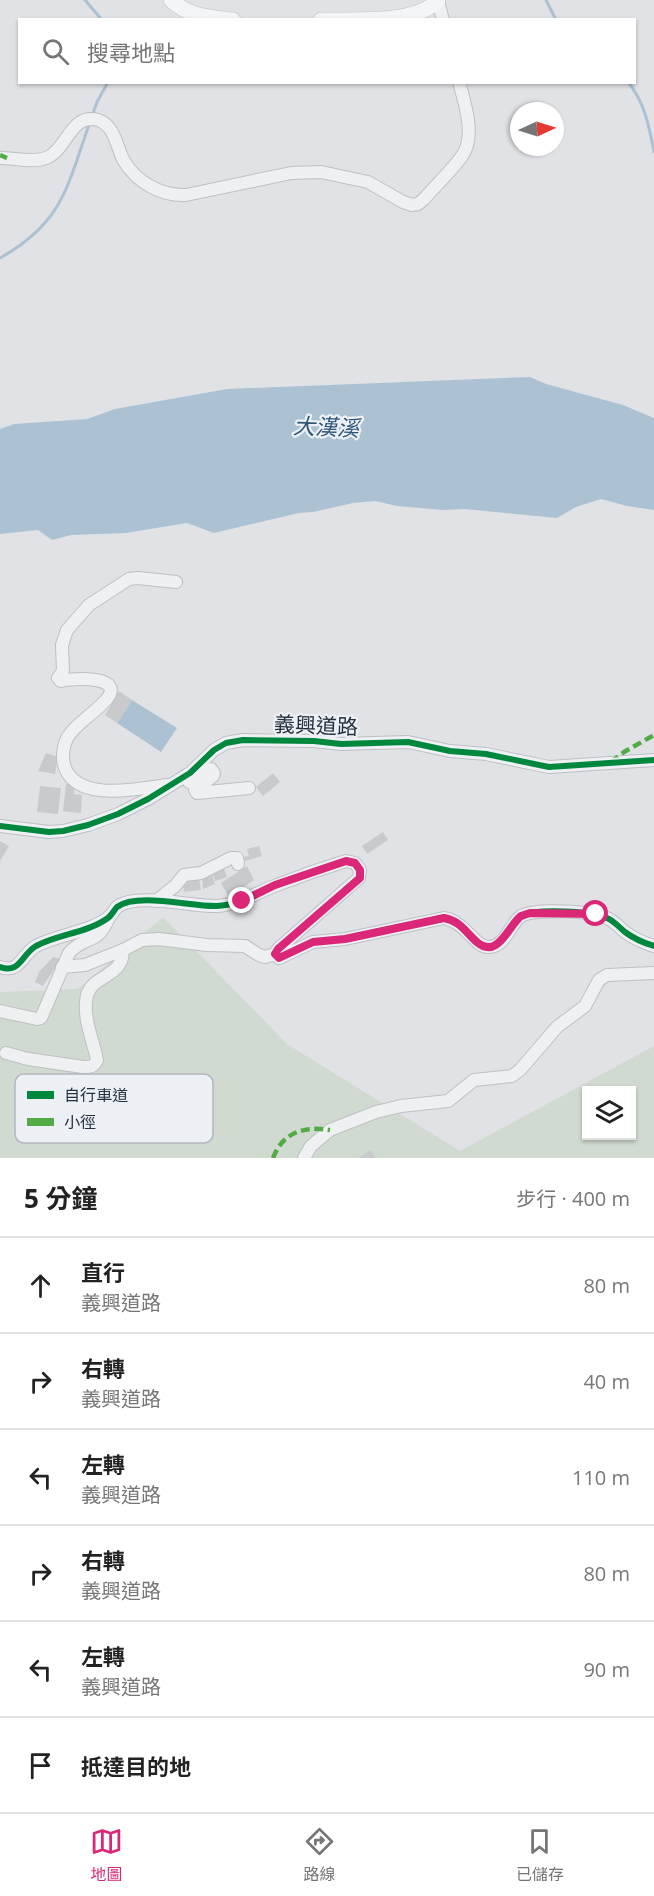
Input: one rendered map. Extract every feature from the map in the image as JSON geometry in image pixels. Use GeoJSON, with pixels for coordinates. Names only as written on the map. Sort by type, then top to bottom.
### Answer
{"type":"FeatureCollection","features":[{"type":"Feature","properties":{"kind":"main road"},"geometry":{"type":"LineString","coordinates":[[171,0],[177,6],[196,16],[214,18]]}},
{"type":"Feature","properties":{"kind":"main road"},"geometry":{"type":"LineString","coordinates":[[388,18],[429,9],[438,1]]}},
{"type":"Feature","properties":{"kind":"street"},"geometry":{"type":"LineString","coordinates":[[438,1],[442,18]]}},
{"type":"Feature","properties":{"kind":"street"},"geometry":{"type":"LineString","coordinates":[[0,158],[39,160],[49,157],[58,151],[76,124],[96,119],[109,128],[125,162],[143,181],[161,193],[174,196],[186,195],[291,173],[321,172],[368,182],[412,205],[418,204],[463,155],[469,138],[459,84]]}},
{"type":"Feature","properties":{"kind":"street"},"geometry":{"type":"LineString","coordinates":[[176,582],[129,579],[89,605],[67,630],[62,645],[63,671],[58,678],[61,681],[89,678],[104,682],[109,687],[110,693],[107,699],[79,723],[66,739],[63,762],[68,776],[79,784],[99,790],[171,785],[181,787],[211,769],[214,772],[213,776],[197,786],[195,790],[197,793],[249,788]]}},
{"type":"Feature","properties":{"kind":"street","name":"義興道路"},"geometry":{"type":"LineString","coordinates":[[0,826],[49,832],[88,825],[118,814],[171,785],[190,773],[214,750],[226,743],[243,740],[314,741],[341,744],[408,742],[450,751],[486,754],[549,767],[654,760]]}},
{"type":"Feature","properties":{"kind":"street"},"geometry":{"type":"LineString","coordinates":[[156,901],[184,875],[201,873],[231,858],[237,858],[238,864]]}},
{"type":"Feature","properties":{"kind":"street"},"geometry":{"type":"LineString","coordinates":[[0,1011],[41,1018],[62,967],[73,948],[100,934],[117,907],[128,903],[156,901],[218,906],[242,901],[275,885],[346,861],[355,863],[360,870],[360,878],[275,954],[265,957],[245,946],[195,944],[159,939],[142,940],[92,963],[62,967]]}},
{"type":"Feature","properties":{"kind":"street"},"geometry":{"type":"LineString","coordinates":[[275,954],[279,958],[313,942],[345,939],[444,918],[460,923],[480,945],[488,948],[504,938],[520,917],[530,913],[544,912],[596,914],[608,918],[628,934],[654,945]]}},
{"type":"Feature","properties":{"kind":"street"},"geometry":{"type":"LineString","coordinates":[[0,967],[8,970],[14,968],[36,947],[80,931],[109,917]]}},
{"type":"Feature","properties":{"kind":"street"},"geometry":{"type":"LineString","coordinates":[[6,1053],[28,1059],[83,1067],[95,1065],[97,1060],[87,1017],[88,992],[93,984],[118,967],[122,962],[123,950]]}},
{"type":"Feature","properties":{"kind":"street"},"geometry":{"type":"LineString","coordinates":[[304,1158],[311,1146],[330,1130],[376,1112],[402,1106],[448,1101],[474,1080],[512,1076],[520,1070],[557,1027],[585,1006],[599,980],[607,975],[654,973]]}},
{"type":"Feature","properties":{"kind":"shaded area"},"geometry":{"type":"Polygon","coordinates":[[[163,917],[287,1044],[460,1151],[654,1046],[654,1158],[0,1158],[0,992],[78,989],[163,917]]]}},
{"type":"Feature","properties":{"kind":"water","name":"大漢溪"},"geometry":{"type":"Polygon","coordinates":[[[530,377],[546,384],[623,405],[654,418],[654,510],[601,499],[576,507],[557,518],[465,509],[443,510],[397,506],[375,501],[299,513],[214,533],[187,523],[126,533],[71,535],[52,540],[38,530],[0,534],[0,429],[14,424],[87,419],[115,409],[227,389],[530,377]]]}},
{"type":"Feature","properties":{"kind":"water"},"geometry":{"type":"Polygon","coordinates":[[[132,700],[177,728],[161,752],[117,723],[132,700]]]}},
{"type":"Feature","properties":{"kind":"building"},"geometry":{"type":"Polygon","coordinates":[[[119,691],[132,700],[117,723],[105,715],[119,691]]]}},
{"type":"Feature","properties":{"kind":"building"},"geometry":{"type":"Polygon","coordinates":[[[46,753],[58,757],[55,774],[38,771],[46,753]]]}},
{"type":"Feature","properties":{"kind":"building"},"geometry":{"type":"Polygon","coordinates":[[[273,773],[280,782],[263,796],[256,787],[273,773]]]}},
{"type":"Feature","properties":{"kind":"building"},"geometry":{"type":"Polygon","coordinates":[[[66,784],[75,784],[74,794],[82,795],[81,813],[63,811],[66,784]]]}},
{"type":"Feature","properties":{"kind":"building"},"geometry":{"type":"Polygon","coordinates":[[[40,786],[61,788],[58,814],[37,812],[40,786]]]}},
{"type":"Feature","properties":{"kind":"building"},"geometry":{"type":"Polygon","coordinates":[[[383,832],[388,840],[367,854],[362,846],[383,832]]]}},
{"type":"Feature","properties":{"kind":"building"},"geometry":{"type":"Polygon","coordinates":[[[0,841],[9,846],[0,861],[0,841]]]}},
{"type":"Feature","properties":{"kind":"building"},"geometry":{"type":"Polygon","coordinates":[[[259,846],[262,856],[245,861],[244,857],[249,856],[247,849],[259,846]]]}},
{"type":"Feature","properties":{"kind":"building"},"geometry":{"type":"Polygon","coordinates":[[[223,866],[227,877],[215,881],[212,871],[223,866]]]}},
{"type":"Feature","properties":{"kind":"building"},"geometry":{"type":"Polygon","coordinates":[[[247,866],[254,880],[229,897],[221,883],[247,866]]]}},
{"type":"Feature","properties":{"kind":"building"},"geometry":{"type":"Polygon","coordinates":[[[211,872],[215,884],[203,889],[202,877],[211,872]]]}},
{"type":"Feature","properties":{"kind":"building"},"geometry":{"type":"Polygon","coordinates":[[[199,877],[201,890],[184,892],[183,879],[199,877]]]}},
{"type":"Feature","properties":{"kind":"building"},"geometry":{"type":"Polygon","coordinates":[[[53,957],[61,959],[43,986],[35,982],[39,972],[53,957]]]}},
{"type":"Feature","properties":{"kind":"building"},"geometry":{"type":"Polygon","coordinates":[[[371,1150],[375,1158],[358,1158],[371,1150]]]}},
{"type":"Feature","properties":{"kind":"waterway"},"geometry":{"type":"LineString","coordinates":[[85,0],[100,18]]}},
{"type":"Feature","properties":{"kind":"waterway"},"geometry":{"type":"LineString","coordinates":[[546,0],[555,18]]}},
{"type":"Feature","properties":{"kind":"waterway"},"geometry":{"type":"LineString","coordinates":[[92,116],[107,84]]}},
{"type":"Feature","properties":{"kind":"waterway"},"geometry":{"type":"LineString","coordinates":[[630,84],[642,107],[654,152]]}},
{"type":"Feature","properties":{"kind":"waterway"},"geometry":{"type":"LineString","coordinates":[[0,258],[38,231],[51,216],[68,184],[90,122]]}},
{"type":"Feature","properties":{"kind":"marked path"},"geometry":{"type":"LineString","coordinates":[[0,155],[7,158]]}},
{"type":"Feature","properties":{"kind":"marked path"},"geometry":{"type":"LineString","coordinates":[[611,762],[654,735]]}},
{"type":"Feature","properties":{"kind":"marked path"},"geometry":{"type":"LineString","coordinates":[[273,1158],[282,1142],[296,1133],[312,1129],[330,1130]]}},
{"type":"Feature","properties":{"kind":"cycle path"},"geometry":{"type":"LineString","coordinates":[[0,826],[49,832],[88,825],[118,814],[148,799],[190,773],[214,750],[226,743],[243,740],[314,741],[341,744],[408,742],[450,751],[486,754],[549,767],[654,760]]}},
{"type":"Feature","properties":{"kind":"cycle path"},"geometry":{"type":"LineString","coordinates":[[0,967],[16,966],[36,946],[100,923],[117,907],[126,903],[151,900],[206,906],[225,905],[346,861],[355,863],[360,870],[359,878],[278,949],[275,954],[279,958],[313,942],[345,939],[444,918],[458,924],[484,946],[495,946],[521,916],[551,911],[577,912],[607,918],[625,932],[654,946]]}},
{"type":"Feature","properties":{"kind":"route"},"geometry":{"type":"LineString","coordinates":[[242,901],[275,885],[346,861],[355,863],[360,870],[360,878],[278,949],[275,954],[279,958],[313,942],[345,939],[444,918],[460,923],[480,945],[488,948],[504,938],[520,917],[530,913],[596,914]]}}]}
